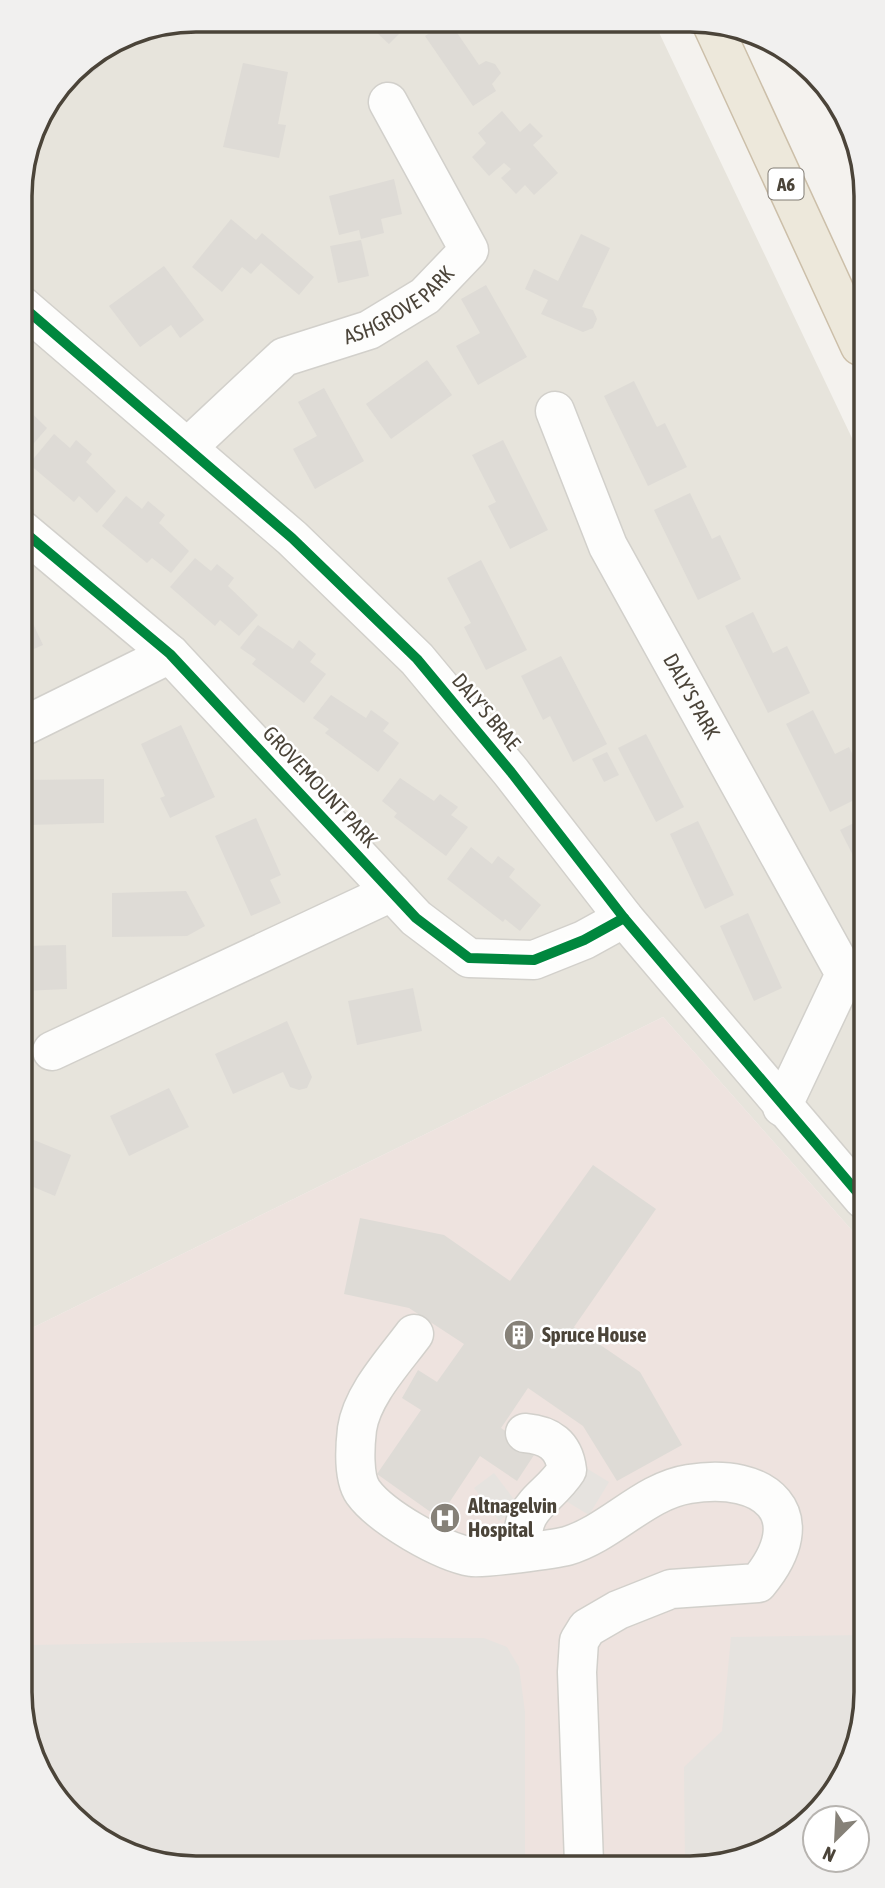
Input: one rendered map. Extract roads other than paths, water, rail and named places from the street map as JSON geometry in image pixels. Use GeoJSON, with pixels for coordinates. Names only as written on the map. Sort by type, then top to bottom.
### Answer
{"type":"FeatureCollection","features":[{"type":"Feature","properties":{"kind":"highway","name":"A6"},"geometry":{"type":"LineString","coordinates":[[716,34],[854,333]]}},
{"type":"Feature","properties":{"kind":"street","name":"ASHGROVE PARK"},"geometry":{"type":"LineString","coordinates":[[188,447],[284,358],[369,330],[425,296],[469,250],[388,102]]}},
{"type":"Feature","properties":{"kind":"street","name":"DALY'S BRAE"},"geometry":{"type":"LineString","coordinates":[[32,314],[330,573],[417,659],[511,772],[624,918],[853,1188]]}},
{"type":"Feature","properties":{"kind":"street","name":"DALY'S PARK"},"geometry":{"type":"LineString","coordinates":[[555,411],[608,546],[853,976]]}},
{"type":"Feature","properties":{"kind":"street","name":"GROVEMOUNT PARK"},"geometry":{"type":"LineString","coordinates":[[32,538],[170,654],[416,918],[469,958],[534,960],[584,940],[624,918]]}},
{"type":"Feature","properties":{"kind":"street"},"geometry":{"type":"LineString","coordinates":[[32,722],[170,654]]}},
{"type":"Feature","properties":{"kind":"street"},"geometry":{"type":"LineString","coordinates":[[51,1051],[392,892]]}},
{"type":"Feature","properties":{"kind":"street","name":"DALY'S PARK"},"geometry":{"type":"LineString","coordinates":[[782,1107],[853,978]]}},
{"type":"Feature","properties":{"kind":"street"},"geometry":{"type":"LineString","coordinates":[[414,1334],[374,1390],[357,1427],[357,1462],[362,1491],[406,1527],[472,1557],[565,1546],[597,1534],[652,1499],[687,1484],[726,1480],[761,1489],[778,1508],[783,1531],[777,1560],[758,1583],[671,1589],[635,1602],[587,1628],[579,1641],[577,1672],[584,1856]]}},
{"type":"Feature","properties":{"kind":"street"},"geometry":{"type":"LineString","coordinates":[[524,1551],[522,1539],[529,1512],[537,1499],[560,1481],[567,1470],[562,1450],[553,1441],[538,1434],[525,1433]]}},
{"type":"Feature","properties":{"kind":"place","name":"Spruce House"},"geometry":{"type":"Point","coordinates":[519,1335]}},
{"type":"Feature","properties":{"kind":"place","name":"Altnagelvin Hospital"},"geometry":{"type":"Point","coordinates":[445,1518]}}]}
